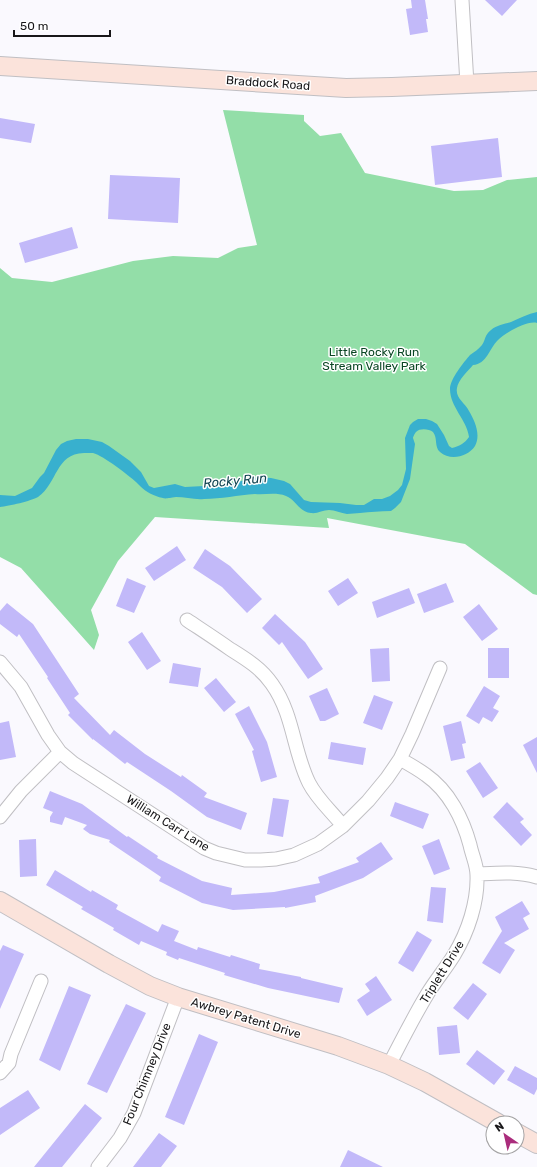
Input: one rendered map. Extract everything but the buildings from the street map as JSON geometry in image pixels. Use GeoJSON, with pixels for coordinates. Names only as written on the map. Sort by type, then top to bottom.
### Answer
{"type":"FeatureCollection","features":[{"type":"Feature","properties":{"kind":"street"},"geometry":{"type":"LineString","coordinates":[[462,0],[466,84]]}},
{"type":"Feature","properties":{"kind":"street","name":"Braddock Road"},"geometry":{"type":"LineString","coordinates":[[0,66],[346,88],[537,81]]}},
{"type":"Feature","properties":{"kind":"street"},"geometry":{"type":"LineString","coordinates":[[187,620],[254,664],[271,682],[280,696],[287,712],[302,767],[309,783],[322,802],[343,826]]}},
{"type":"Feature","properties":{"kind":"street","name":"William Carr Lane"},"geometry":{"type":"LineString","coordinates":[[0,662],[20,687],[48,735],[60,752],[73,763],[204,848],[229,857],[245,860],[276,859],[294,855],[318,844],[343,826],[368,801],[400,759],[440,668]]}},
{"type":"Feature","properties":{"kind":"street"},"geometry":{"type":"LineString","coordinates":[[0,817],[20,791],[60,752]]}},
{"type":"Feature","properties":{"kind":"street","name":"Triplett Drive"},"geometry":{"type":"LineString","coordinates":[[389,1065],[416,1014],[453,956],[465,933],[476,896],[477,874],[466,831],[458,813],[448,798],[427,776],[400,759]]}},
{"type":"Feature","properties":{"kind":"street"},"geometry":{"type":"LineString","coordinates":[[477,874],[522,874],[537,877]]}},
{"type":"Feature","properties":{"kind":"street","name":"Awbrey Patent Drive"},"geometry":{"type":"LineString","coordinates":[[0,901],[150,986],[178,997],[338,1046],[389,1065],[425,1082],[485,1116]]}},
{"type":"Feature","properties":{"kind":"street"},"geometry":{"type":"LineString","coordinates":[[0,1073],[9,1063],[11,1054],[41,982]]}},
{"type":"Feature","properties":{"kind":"street","name":"Four Chimney Drive"},"geometry":{"type":"LineString","coordinates":[[98,1167],[120,1138],[134,1113],[178,997]]}},
{"type":"Feature","properties":{"kind":"street"},"geometry":{"type":"LineString","coordinates":[[525,1137],[537,1144]]}},
{"type":"Feature","properties":{"kind":"green space","name":"Little Rocky Run Stream Valley Park"},"geometry":{"type":"Polygon","coordinates":[[[223,110],[304,115],[304,121],[320,136],[341,133],[365,173],[454,191],[483,190],[507,180],[537,177],[537,595],[533,594],[465,544],[327,518],[329,528],[155,517],[118,561],[91,610],[99,635],[94,650],[21,568],[0,557],[0,268],[12,278],[52,282],[133,261],[173,256],[218,258],[238,248],[257,245],[223,110]]]}},
{"type":"Feature","properties":{"kind":"water","name":"Rocky Run"},"geometry":{"type":"Polygon","coordinates":[[[537,312],[537,323],[528,323],[501,337],[485,359],[478,364],[473,365],[459,382],[457,395],[469,411],[476,428],[477,442],[475,446],[468,453],[463,455],[454,457],[444,455],[438,450],[433,432],[424,429],[416,432],[413,438],[415,444],[410,479],[401,502],[391,511],[347,514],[329,510],[311,513],[300,508],[286,496],[274,494],[255,494],[201,499],[176,497],[162,498],[143,489],[116,466],[93,453],[84,453],[67,458],[45,491],[38,497],[20,503],[0,507],[0,495],[15,496],[32,488],[44,473],[56,450],[61,444],[76,439],[88,439],[102,442],[109,446],[130,461],[141,472],[149,486],[154,488],[175,484],[185,487],[223,485],[259,477],[284,481],[290,484],[304,500],[311,502],[364,505],[374,499],[382,499],[390,496],[402,485],[406,469],[405,438],[410,425],[413,422],[418,419],[426,419],[437,424],[449,446],[452,448],[462,444],[469,437],[468,431],[455,408],[451,396],[450,389],[452,380],[470,355],[482,345],[486,336],[493,328],[537,312]]]}}]}
